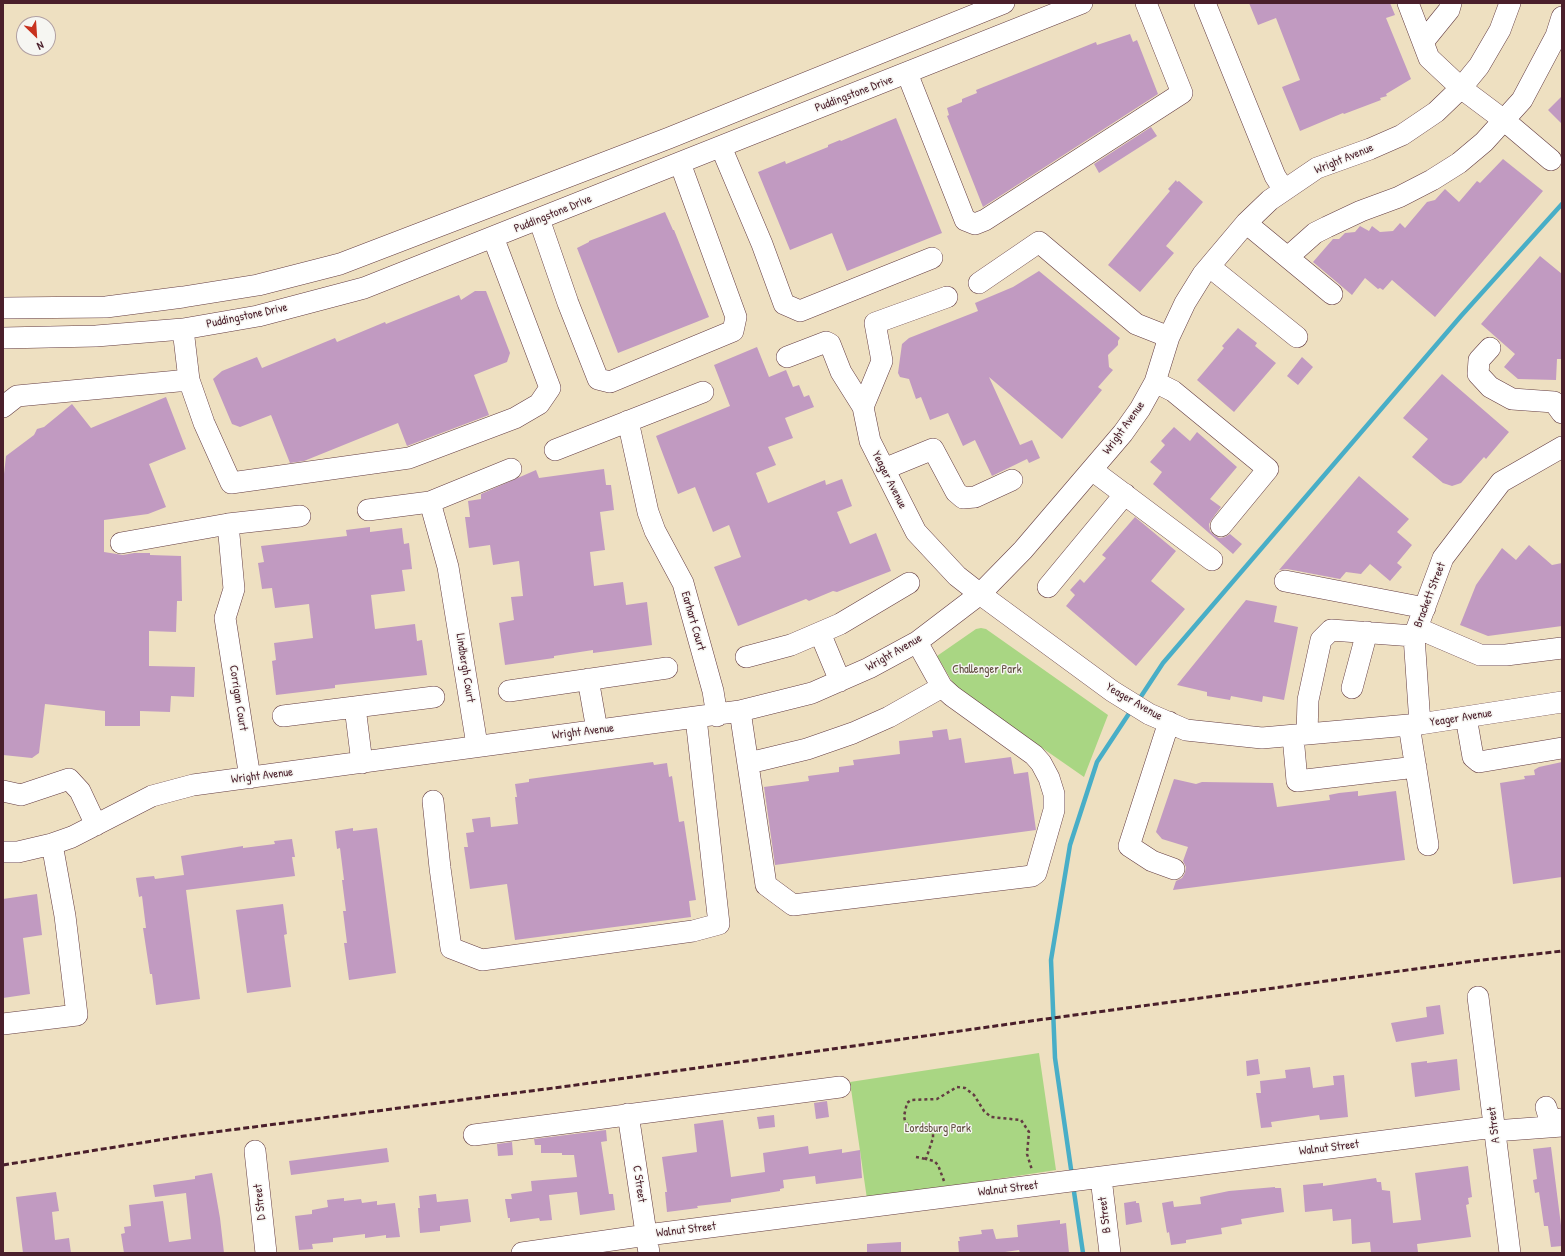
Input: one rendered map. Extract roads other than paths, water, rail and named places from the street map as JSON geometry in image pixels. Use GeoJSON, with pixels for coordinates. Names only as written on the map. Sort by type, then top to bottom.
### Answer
{"type":"FeatureCollection","features":[{"type":"Feature","properties":{"kind":"street"},"geometry":{"type":"LineString","coordinates":[[3,308],[106,307],[258,285],[340,264],[669,138],[1004,3]]}},
{"type":"Feature","properties":{"kind":"street","name":"Puddingstone Drive"},"geometry":{"type":"LineString","coordinates":[[3,338],[96,336],[184,329],[258,316],[364,288],[1082,3]]}},
{"type":"Feature","properties":{"kind":"street"},"geometry":{"type":"LineString","coordinates":[[907,73],[965,220],[975,224],[985,220],[1182,93],[1146,3]]}},
{"type":"Feature","properties":{"kind":"street"},"geometry":{"type":"LineString","coordinates":[[1205,3],[1274,176],[1284,190]]}},
{"type":"Feature","properties":{"kind":"street"},"geometry":{"type":"LineString","coordinates":[[1408,3],[1429,58],[1461,88],[1505,121],[1551,160]]}},
{"type":"Feature","properties":{"kind":"street"},"geometry":{"type":"LineString","coordinates":[[1422,42],[1449,10],[1451,3]]}},
{"type":"Feature","properties":{"kind":"street","name":"Wright Avenue"},"geometry":{"type":"LineString","coordinates":[[3,852],[18,852],[52,844],[72,837],[152,796],[193,785],[597,730],[717,716],[740,711],[812,693],[869,668],[917,642],[980,594],[1023,550],[1092,470],[1140,409],[1155,382],[1169,337],[1185,303],[1210,266],[1246,223],[1270,200],[1317,168],[1370,149],[1402,135],[1436,112],[1461,88],[1479,66],[1500,30],[1510,3]]}},
{"type":"Feature","properties":{"kind":"street"},"geometry":{"type":"LineString","coordinates":[[1288,257],[1315,233],[1361,211],[1399,197],[1432,180],[1459,163],[1484,142],[1505,121],[1522,100],[1541,68],[1556,36],[1562,17]]}},
{"type":"Feature","properties":{"kind":"street"},"geometry":{"type":"LineString","coordinates":[[721,146],[762,244],[784,304],[800,311],[932,258]]}},
{"type":"Feature","properties":{"kind":"street"},"geometry":{"type":"LineString","coordinates":[[539,219],[568,303],[598,379],[610,382],[732,331],[736,317],[680,163]]}},
{"type":"Feature","properties":{"kind":"street"},"geometry":{"type":"LineString","coordinates":[[1246,223],[1332,294]]}},
{"type":"Feature","properties":{"kind":"street"},"geometry":{"type":"LineString","coordinates":[[184,329],[189,380],[204,423],[231,483],[408,458],[515,418],[539,404],[550,388],[493,237]]}},
{"type":"Feature","properties":{"kind":"street"},"geometry":{"type":"LineString","coordinates":[[979,283],[1039,242],[1136,324],[1169,337]]}},
{"type":"Feature","properties":{"kind":"street"},"geometry":{"type":"LineString","coordinates":[[1210,266],[1298,337]]}},
{"type":"Feature","properties":{"kind":"street"},"geometry":{"type":"LineString","coordinates":[[863,407],[882,361],[874,323],[947,297]]}},
{"type":"Feature","properties":{"kind":"street"},"geometry":{"type":"LineString","coordinates":[[787,357],[826,342],[830,344],[840,372],[863,407]]}},
{"type":"Feature","properties":{"kind":"street"},"geometry":{"type":"LineString","coordinates":[[1490,348],[1479,360],[1478,374],[1490,387],[1512,399],[1554,402],[1562,413]]}},
{"type":"Feature","properties":{"kind":"street"},"geometry":{"type":"LineString","coordinates":[[3,407],[17,396],[189,380]]}},
{"type":"Feature","properties":{"kind":"street"},"geometry":{"type":"LineString","coordinates":[[1155,382],[1173,391],[1268,469],[1222,526]]}},
{"type":"Feature","properties":{"kind":"street"},"geometry":{"type":"LineString","coordinates":[[555,450],[703,392]]}},
{"type":"Feature","properties":{"kind":"street","name":"Yeager Avenue"},"geometry":{"type":"LineString","coordinates":[[863,407],[870,441],[916,532],[957,576],[1120,696],[1149,714],[1186,730],[1262,738],[1415,724],[1562,702]]}},
{"type":"Feature","properties":{"kind":"street","name":"Earhart Court"},"geometry":{"type":"LineString","coordinates":[[628,421],[648,512],[654,531],[683,584],[713,691],[717,716]]}},
{"type":"Feature","properties":{"kind":"street","name":"Brackett Street"},"geometry":{"type":"LineString","coordinates":[[1428,845],[1416,767],[1416,632],[1443,558],[1502,482],[1562,447]]}},
{"type":"Feature","properties":{"kind":"street"},"geometry":{"type":"LineString","coordinates":[[884,469],[933,449],[956,492],[963,498],[975,497],[1012,480]]}},
{"type":"Feature","properties":{"kind":"street"},"geometry":{"type":"LineString","coordinates":[[368,510],[430,502],[511,469]]}},
{"type":"Feature","properties":{"kind":"street"},"geometry":{"type":"LineString","coordinates":[[1092,470],[1212,560]]}},
{"type":"Feature","properties":{"kind":"street"},"geometry":{"type":"LineString","coordinates":[[1048,587],[1124,494]]}},
{"type":"Feature","properties":{"kind":"street","name":"Lindbergh Court"},"geometry":{"type":"LineString","coordinates":[[430,502],[448,567],[478,746]]}},
{"type":"Feature","properties":{"kind":"street"},"geometry":{"type":"LineString","coordinates":[[121,543],[228,524],[300,516]]}},
{"type":"Feature","properties":{"kind":"street","name":"Corrigan Court"},"geometry":{"type":"LineString","coordinates":[[228,524],[234,589],[225,618],[250,778]]}},
{"type":"Feature","properties":{"kind":"street"},"geometry":{"type":"LineString","coordinates":[[1285,581],[1425,608]]}},
{"type":"Feature","properties":{"kind":"street"},"geometry":{"type":"LineString","coordinates":[[746,657],[791,645],[840,624],[909,583]]}},
{"type":"Feature","properties":{"kind":"street"},"geometry":{"type":"LineString","coordinates":[[1416,767],[1297,781],[1300,735],[1321,640],[1330,630],[1416,632],[1480,655],[1506,655],[1562,648]]}},
{"type":"Feature","properties":{"kind":"street"},"geometry":{"type":"LineString","coordinates":[[820,632],[840,681]]}},
{"type":"Feature","properties":{"kind":"street"},"geometry":{"type":"LineString","coordinates":[[1352,688],[1367,632]]}},
{"type":"Feature","properties":{"kind":"street"},"geometry":{"type":"LineString","coordinates":[[740,711],[749,763],[766,885],[793,906],[1032,876],[1036,873],[1054,810],[1054,794],[1049,778],[1041,763],[1034,755],[952,696],[942,687],[917,642]]}},
{"type":"Feature","properties":{"kind":"street"},"geometry":{"type":"LineString","coordinates":[[509,691],[667,668]]}},
{"type":"Feature","properties":{"kind":"street"},"geometry":{"type":"LineString","coordinates":[[588,680],[597,730]]}},
{"type":"Feature","properties":{"kind":"street"},"geometry":{"type":"LineString","coordinates":[[749,763],[807,749],[853,733],[895,714],[942,687]]}},
{"type":"Feature","properties":{"kind":"street"},"geometry":{"type":"LineString","coordinates":[[283,716],[434,697]]}},
{"type":"Feature","properties":{"kind":"street"},"geometry":{"type":"LineString","coordinates":[[355,707],[362,763]]}},
{"type":"Feature","properties":{"kind":"street"},"geometry":{"type":"LineString","coordinates":[[1466,717],[1471,751],[1473,757],[1479,762],[1562,748]]}},
{"type":"Feature","properties":{"kind":"street"},"geometry":{"type":"LineString","coordinates":[[433,801],[451,948],[482,960],[693,931],[719,924],[696,718]]}},
{"type":"Feature","properties":{"kind":"street"},"geometry":{"type":"LineString","coordinates":[[1169,722],[1129,846],[1152,861],[1174,869]]}},
{"type":"Feature","properties":{"kind":"street"},"geometry":{"type":"LineString","coordinates":[[3,791],[21,795],[69,779],[80,791],[96,825]]}},
{"type":"Feature","properties":{"kind":"street"},"geometry":{"type":"LineString","coordinates":[[3,1024],[77,1015],[65,916],[52,844]]}},
{"type":"Feature","properties":{"kind":"street","name":"A Street"},"geometry":{"type":"LineString","coordinates":[[1478,997],[1507,1253]]}},
{"type":"Feature","properties":{"kind":"street"},"geometry":{"type":"LineString","coordinates":[[474,1135],[840,1087]]}},
{"type":"Feature","properties":{"kind":"street"},"geometry":{"type":"LineString","coordinates":[[1546,1107],[1548,1114],[1554,1119],[1562,1120]]}},
{"type":"Feature","properties":{"kind":"street","name":"C Street"},"geometry":{"type":"LineString","coordinates":[[628,1114],[648,1244]]}},
{"type":"Feature","properties":{"kind":"street","name":"Walnut Street"},"geometry":{"type":"LineString","coordinates":[[522,1253],[648,1244],[1085,1180],[1494,1129],[1562,1126]]}},
{"type":"Feature","properties":{"kind":"street","name":"D Street"},"geometry":{"type":"LineString","coordinates":[[255,1151],[266,1253]]}},
{"type":"Feature","properties":{"kind":"street","name":"B Street"},"geometry":{"type":"LineString","coordinates":[[1085,1180],[1110,1253]]}},
{"type":"Feature","properties":{"kind":"waterway"},"geometry":{"type":"LineString","coordinates":[[1138,701],[1163,663],[1461,316],[1562,204]]}},
{"type":"Feature","properties":{"kind":"waterway"},"geometry":{"type":"LineString","coordinates":[[1072,1176],[1055,1058],[1051,960],[1070,845],[1097,762],[1132,709]]}},
{"type":"Feature","properties":{"kind":"waterway"},"geometry":{"type":"LineString","coordinates":[[1073,1185],[1083,1253]]}},
{"type":"Feature","properties":{"kind":"railway"},"geometry":{"type":"LineString","coordinates":[[3,1165],[184,1136],[569,1086],[1038,1020],[1474,961],[1562,951]]}},
{"type":"Feature","properties":{"kind":"park label","name":"Challenger Park"},"geometry":{"type":"Point","coordinates":[987,670]}},
{"type":"Feature","properties":{"kind":"park label","name":"Lordsburg Park"},"geometry":{"type":"Point","coordinates":[938,1129]}}]}
